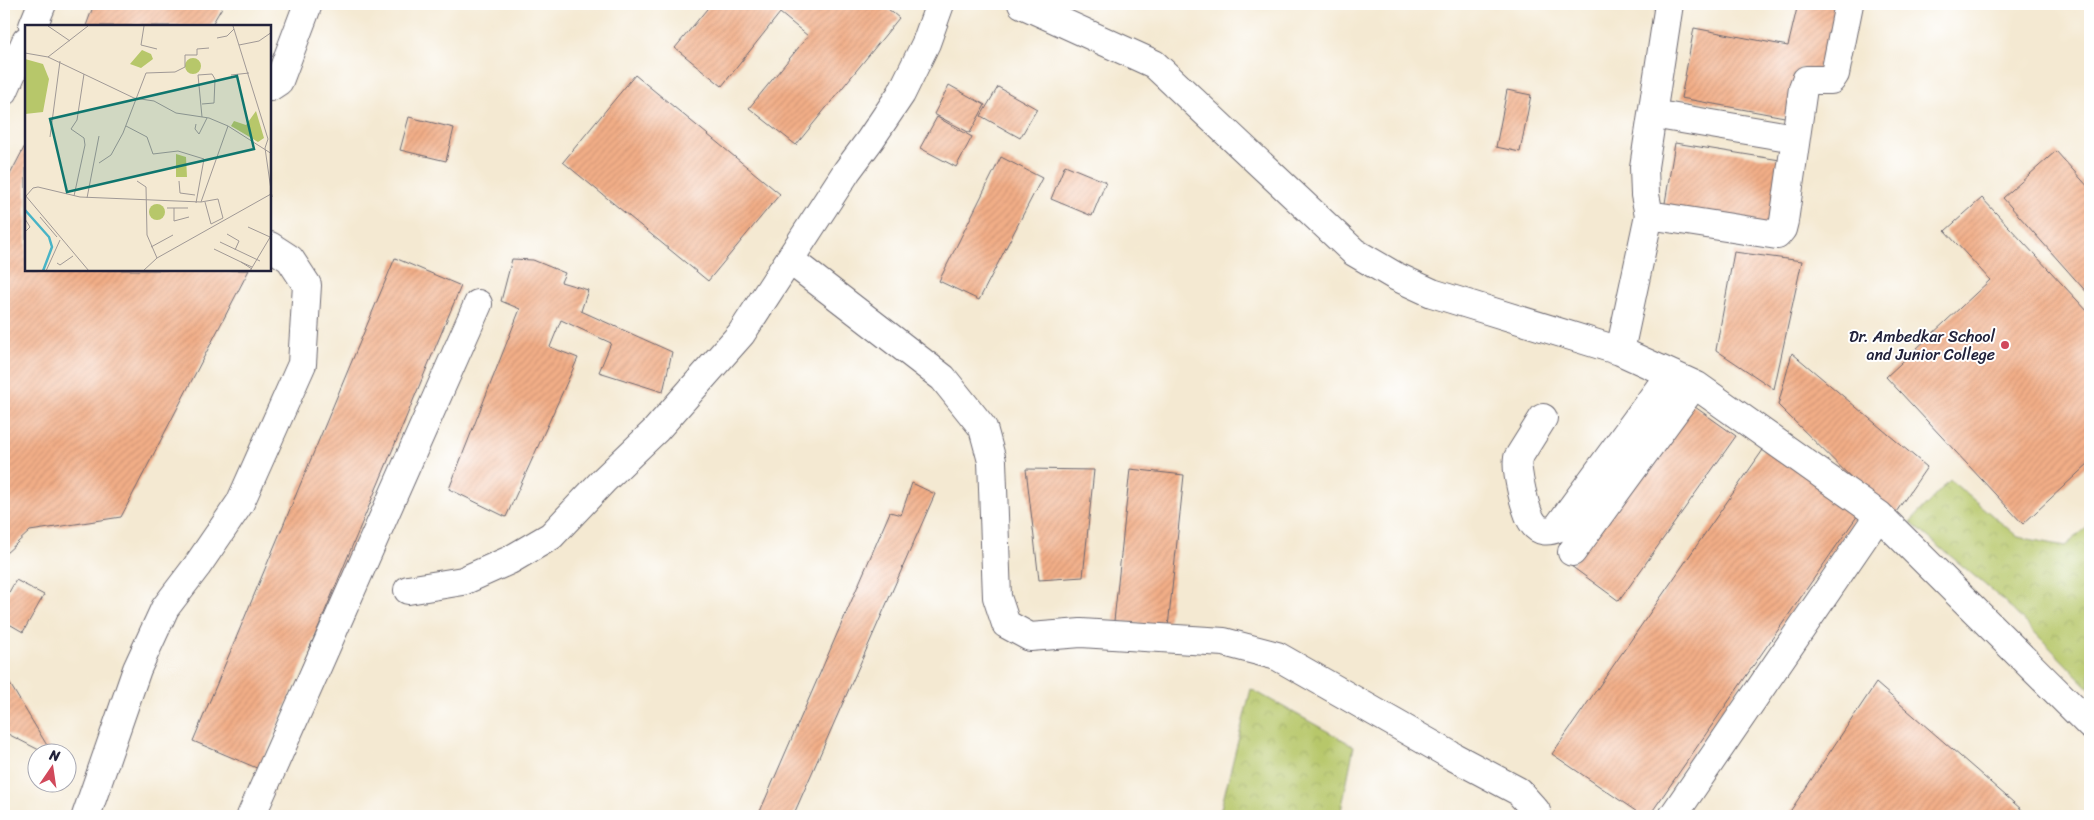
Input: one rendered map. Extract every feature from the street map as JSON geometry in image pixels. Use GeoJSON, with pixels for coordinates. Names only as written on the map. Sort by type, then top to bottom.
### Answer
{"type":"FeatureCollection","features":[{"type":"Feature","properties":{"kind":"street"},"geometry":{"type":"LineString","coordinates":[[33,25],[42,4]]}},
{"type":"Feature","properties":{"kind":"street"},"geometry":{"type":"LineString","coordinates":[[271,86],[279,80],[308,4]]}},
{"type":"Feature","properties":{"kind":"street"},"geometry":{"type":"LineString","coordinates":[[408,590],[463,581],[510,560],[551,536],[604,480],[656,430],[740,334],[847,171],[901,94],[926,43],[940,4]]}},
{"type":"Feature","properties":{"kind":"street"},"geometry":{"type":"LineString","coordinates":[[1022,4],[1154,64],[1354,252],[1387,272],[1432,293],[1620,351],[1682,379],[1879,515],[2090,725]]}},
{"type":"Feature","properties":{"kind":"street"},"geometry":{"type":"LineString","coordinates":[[1620,351],[1649,215],[1645,195],[1644,167],[1669,4]]}},
{"type":"Feature","properties":{"kind":"street"},"geometry":{"type":"LineString","coordinates":[[1649,215],[1777,235],[1782,229],[1784,220],[1803,88],[1806,80],[1831,80],[1835,74],[1849,4]]}},
{"type":"Feature","properties":{"kind":"street"},"geometry":{"type":"LineString","coordinates":[[4,90],[25,43]]}},
{"type":"Feature","properties":{"kind":"street"},"geometry":{"type":"LineString","coordinates":[[1652,114],[1796,138]]}},
{"type":"Feature","properties":{"kind":"street"},"geometry":{"type":"LineString","coordinates":[[86,816],[137,669],[166,608],[240,503],[302,364],[307,286],[290,259],[271,247]]}},
{"type":"Feature","properties":{"kind":"street"},"geometry":{"type":"LineString","coordinates":[[790,260],[944,378],[983,428],[992,461],[997,597],[1006,624],[1030,637],[1082,633],[1224,642],[1277,656],[1454,757],[1518,791],[1536,811],[1536,816]]}},
{"type":"Feature","properties":{"kind":"street"},"geometry":{"type":"LineString","coordinates":[[251,816],[478,304]]}},
{"type":"Feature","properties":{"kind":"street"},"geometry":{"type":"LineString","coordinates":[[1543,418],[1518,458],[1516,465],[1517,474],[1533,523],[1548,532],[1557,528],[1682,379]]}},
{"type":"Feature","properties":{"kind":"street"},"geometry":{"type":"LineString","coordinates":[[1572,552],[1682,379]]}},
{"type":"Feature","properties":{"kind":"street"},"geometry":{"type":"LineString","coordinates":[[1673,816],[1879,515]]}},
{"type":"Feature","properties":{"kind":"green space"},"geometry":{"type":"Polygon","coordinates":[[[1950,480],[2018,537],[2065,546],[2090,525],[2090,689],[2003,600],[1910,522],[1950,480]]]}},
{"type":"Feature","properties":{"kind":"green space"},"geometry":{"type":"Polygon","coordinates":[[[1251,689],[1354,746],[1340,816],[1219,816],[1251,689]]]}},
{"type":"Feature","properties":{"kind":"building"},"geometry":{"type":"Polygon","coordinates":[[[94,4],[224,4],[212,25],[86,25],[94,4]]]}},
{"type":"Feature","properties":{"kind":"building"},"geometry":{"type":"Polygon","coordinates":[[[711,4],[882,4],[899,18],[796,145],[749,108],[808,36],[780,13],[722,86],[675,48],[711,4]]]}},
{"type":"Feature","properties":{"kind":"building"},"geometry":{"type":"Polygon","coordinates":[[[1798,4],[1838,4],[1824,72],[1799,68],[1790,118],[1681,98],[1694,28],[1788,46],[1798,4]]]}},
{"type":"Feature","properties":{"kind":"building"},"geometry":{"type":"Polygon","coordinates":[[[635,75],[780,194],[708,281],[563,162],[635,75]]]}},
{"type":"Feature","properties":{"kind":"building"},"geometry":{"type":"Polygon","coordinates":[[[949,85],[985,105],[970,133],[934,114],[949,85]]]}},
{"type":"Feature","properties":{"kind":"building"},"geometry":{"type":"Polygon","coordinates":[[[998,87],[1037,109],[1020,138],[981,116],[998,87]]]}},
{"type":"Feature","properties":{"kind":"building"},"geometry":{"type":"Polygon","coordinates":[[[1507,90],[1531,95],[1520,152],[1496,147],[1507,90]]]}},
{"type":"Feature","properties":{"kind":"building"},"geometry":{"type":"Polygon","coordinates":[[[409,117],[454,128],[446,161],[400,150],[409,117]]]}},
{"type":"Feature","properties":{"kind":"building"},"geometry":{"type":"Polygon","coordinates":[[[937,117],[972,137],[956,167],[920,148],[937,117]]]}},
{"type":"Feature","properties":{"kind":"building"},"geometry":{"type":"Polygon","coordinates":[[[1675,143],[1780,160],[1772,229],[1664,209],[1675,143]]]}},
{"type":"Feature","properties":{"kind":"building"},"geometry":{"type":"Polygon","coordinates":[[[25,146],[25,271],[248,271],[121,517],[30,531],[4,555],[4,186],[25,146]]]}},
{"type":"Feature","properties":{"kind":"building"},"geometry":{"type":"Polygon","coordinates":[[[2056,151],[2090,189],[2090,296],[2003,198],[2056,151]]]}},
{"type":"Feature","properties":{"kind":"building"},"geometry":{"type":"Polygon","coordinates":[[[1001,157],[1042,178],[979,300],[939,281],[1001,157]]]}},
{"type":"Feature","properties":{"kind":"building"},"geometry":{"type":"Polygon","coordinates":[[[1065,165],[1106,182],[1092,216],[1051,199],[1065,165]]]}},
{"type":"Feature","properties":{"kind":"building","name":"Dr. Ambedkar School and Junior College"},"geometry":{"type":"Polygon","coordinates":[[[1982,198],[2090,314],[2090,462],[2023,524],[1886,377],[1990,280],[1945,231],[1982,198]]]}},
{"type":"Feature","properties":{"kind":"building"},"geometry":{"type":"Polygon","coordinates":[[[1734,252],[1802,261],[1774,389],[1716,350],[1734,252]]]}},
{"type":"Feature","properties":{"kind":"building"},"geometry":{"type":"Polygon","coordinates":[[[395,258],[461,286],[259,769],[193,741],[395,258]]]}},
{"type":"Feature","properties":{"kind":"building"},"geometry":{"type":"Polygon","coordinates":[[[512,259],[533,260],[565,273],[561,282],[588,290],[581,311],[672,352],[663,392],[599,372],[611,343],[561,320],[550,347],[578,358],[506,517],[449,489],[520,309],[501,301],[512,259]]]}},
{"type":"Feature","properties":{"kind":"building"},"geometry":{"type":"Polygon","coordinates":[[[1792,353],[1927,467],[1892,518],[1778,405],[1792,353]]]}},
{"type":"Feature","properties":{"kind":"building"},"geometry":{"type":"Polygon","coordinates":[[[1688,402],[1736,436],[1619,601],[1571,566],[1688,402]]]}},
{"type":"Feature","properties":{"kind":"building"},"geometry":{"type":"Polygon","coordinates":[[[1765,447],[1860,512],[1649,816],[1643,816],[1552,754],[1765,447]]]}},
{"type":"Feature","properties":{"kind":"building"},"geometry":{"type":"Polygon","coordinates":[[[1026,469],[1094,470],[1083,577],[1039,580],[1026,469]]]}},
{"type":"Feature","properties":{"kind":"building"},"geometry":{"type":"Polygon","coordinates":[[[1130,469],[1184,475],[1168,627],[1114,621],[1130,469]]]}},
{"type":"Feature","properties":{"kind":"building"},"geometry":{"type":"Polygon","coordinates":[[[912,483],[935,494],[793,816],[758,816],[890,512],[901,515],[912,483]]]}},
{"type":"Feature","properties":{"kind":"building"},"geometry":{"type":"Polygon","coordinates":[[[16,580],[44,595],[23,632],[4,621],[4,601],[16,580]]]}},
{"type":"Feature","properties":{"kind":"building"},"geometry":{"type":"Polygon","coordinates":[[[4,674],[45,742],[28,742],[28,744],[4,732],[4,674]]]}},
{"type":"Feature","properties":{"kind":"building"},"geometry":{"type":"Polygon","coordinates":[[[1876,683],[2029,816],[1787,816],[1876,683]]]}},
{"type":"Feature","properties":{"kind":"place","name":"Dr. Ambedkar School and Junior College"},"geometry":{"type":"Point","coordinates":[2005,345]}}]}
